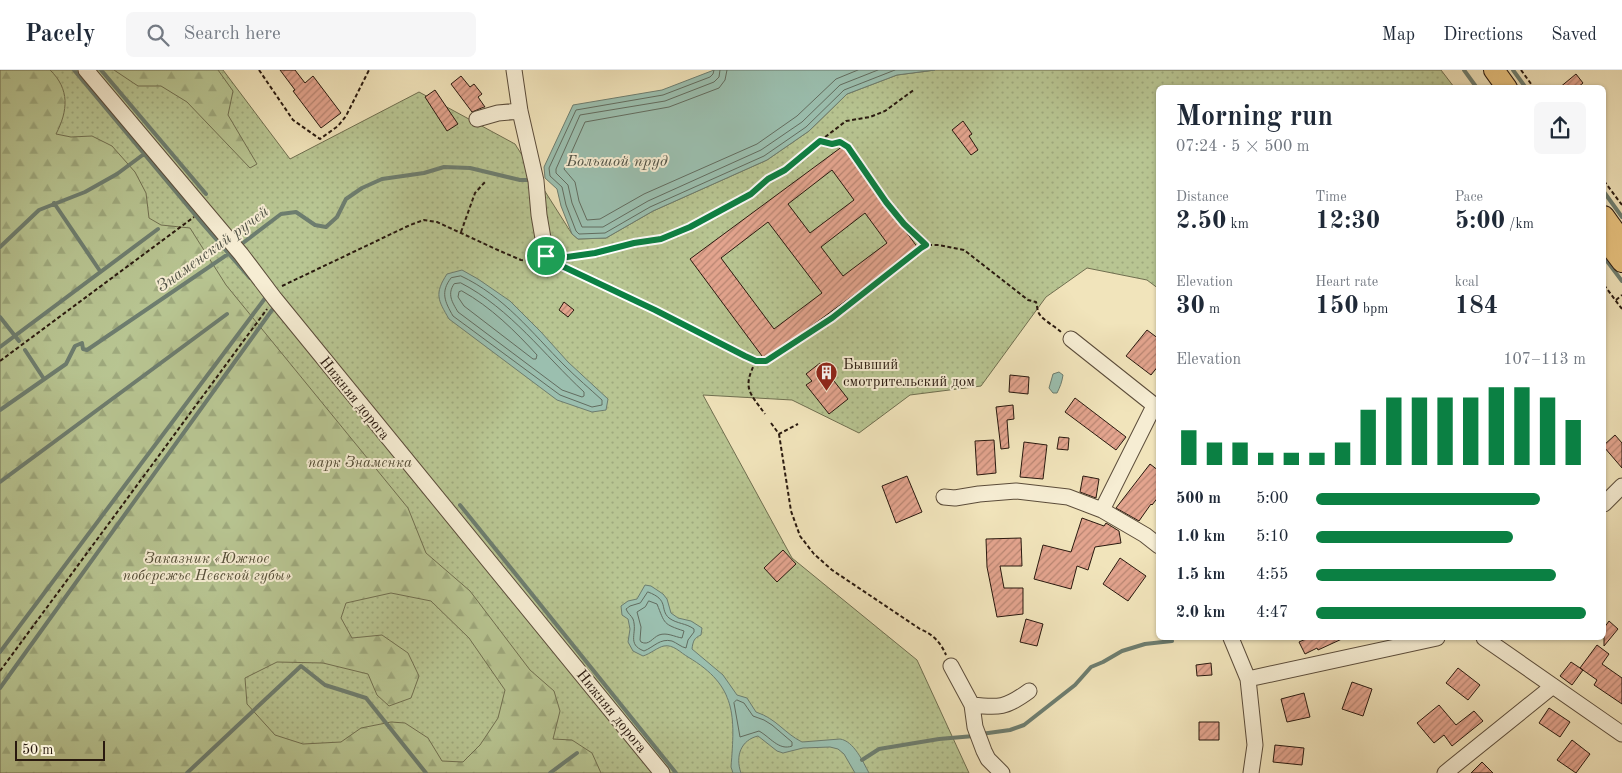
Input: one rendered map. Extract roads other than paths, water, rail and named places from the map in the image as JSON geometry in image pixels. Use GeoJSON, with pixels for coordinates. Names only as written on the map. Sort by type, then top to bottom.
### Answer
{"type":"FeatureCollection","features":[{"type":"Feature","properties":{"kind":"main road"},"geometry":{"type":"LineString","coordinates":[[1478,70],[1490,85]]}},
{"type":"Feature","properties":{"kind":"main road"},"geometry":{"type":"LineString","coordinates":[[1494,70],[1506,85]]}},
{"type":"Feature","properties":{"kind":"main road"},"geometry":{"type":"LineString","coordinates":[[1606,219],[1622,240]]}},
{"type":"Feature","properties":{"kind":"main road"},"geometry":{"type":"LineString","coordinates":[[1606,241],[1622,262]]}},
{"type":"Feature","properties":{"kind":"street","name":"Нижняя дорога"},"geometry":{"type":"LineString","coordinates":[[86,70],[241,254],[272,296],[662,773]]}},
{"type":"Feature","properties":{"kind":"street"},"geometry":{"type":"LineString","coordinates":[[514,70],[520,111],[536,180],[546,256]]}},
{"type":"Feature","properties":{"kind":"street"},"geometry":{"type":"LineString","coordinates":[[477,119],[498,113],[520,111]]}},
{"type":"Feature","properties":{"kind":"street"},"geometry":{"type":"LineString","coordinates":[[1070,339],[1156,406]]}},
{"type":"Feature","properties":{"kind":"street"},"geometry":{"type":"LineString","coordinates":[[1102,510],[1156,409]]}},
{"type":"Feature","properties":{"kind":"street"},"geometry":{"type":"LineString","coordinates":[[1606,502],[1622,486]]}},
{"type":"Feature","properties":{"kind":"street"},"geometry":{"type":"LineString","coordinates":[[944,497],[955,498],[1016,491],[1068,497],[1102,510],[1145,535],[1156,544]]}},
{"type":"Feature","properties":{"kind":"street"},"geometry":{"type":"LineString","coordinates":[[1232,640],[1248,679],[1255,745],[1252,773]]}},
{"type":"Feature","properties":{"kind":"street"},"geometry":{"type":"LineString","coordinates":[[1248,679],[1429,640]]}},
{"type":"Feature","properties":{"kind":"street"},"geometry":{"type":"LineString","coordinates":[[1487,640],[1622,734]]}},
{"type":"Feature","properties":{"kind":"street"},"geometry":{"type":"LineString","coordinates":[[951,666],[972,705],[977,733],[988,759],[1002,773]]}},
{"type":"Feature","properties":{"kind":"street"},"geometry":{"type":"LineString","coordinates":[[1445,773],[1553,686]]}},
{"type":"Feature","properties":{"kind":"street"},"geometry":{"type":"LineString","coordinates":[[972,705],[1009,705],[1029,691]]}},
{"type":"Feature","properties":{"kind":"water","name":"Большой пруд"},"geometry":{"type":"Polygon","coordinates":[[[714,70],[935,70],[897,75],[847,94],[809,131],[767,160],[653,211],[606,238],[578,239],[572,234],[561,206],[557,189],[545,178],[544,167],[573,105],[662,90],[714,70]]]}},
{"type":"Feature","properties":{"kind":"water"},"geometry":{"type":"Polygon","coordinates":[[[462,270],[510,301],[568,362],[608,399],[606,410],[592,412],[557,400],[449,319],[440,302],[440,287],[447,274],[462,270]]]}},
{"type":"Feature","properties":{"kind":"water"},"geometry":{"type":"Polygon","coordinates":[[[1059,372],[1063,375],[1061,382],[1057,393],[1053,393],[1049,388],[1053,374],[1059,372]]]}},
{"type":"Feature","properties":{"kind":"water"},"geometry":{"type":"Polygon","coordinates":[[[645,585],[651,586],[663,594],[667,599],[671,613],[678,618],[691,621],[702,628],[701,635],[694,640],[692,649],[723,675],[737,695],[747,698],[756,712],[770,718],[802,742],[840,739],[845,741],[858,753],[869,773],[855,773],[844,754],[838,749],[830,747],[803,748],[783,753],[777,751],[758,736],[747,741],[741,750],[739,767],[741,773],[733,773],[731,767],[732,717],[724,691],[716,679],[704,668],[674,648],[662,647],[643,656],[633,651],[628,642],[630,629],[628,619],[622,615],[621,606],[628,601],[637,599],[645,585]]]}},
{"type":"Feature","properties":{"kind":"waterway"},"geometry":{"type":"LineString","coordinates":[[74,70],[250,278]]}},
{"type":"Feature","properties":{"kind":"waterway"},"geometry":{"type":"LineString","coordinates":[[101,70],[206,194]]}},
{"type":"Feature","properties":{"kind":"waterway"},"geometry":{"type":"LineString","coordinates":[[1464,70],[1475,85]]}},
{"type":"Feature","properties":{"kind":"waterway"},"geometry":{"type":"LineString","coordinates":[[1513,70],[1524,85]]}},
{"type":"Feature","properties":{"kind":"waterway"},"geometry":{"type":"LineString","coordinates":[[0,247],[39,210],[85,192],[117,174],[144,154]]}},
{"type":"Feature","properties":{"kind":"waterway","name":"Знаменский ручей"},"geometry":{"type":"LineString","coordinates":[[239,246],[281,214],[296,212],[315,225],[326,227],[337,217],[346,199],[362,188],[382,179],[424,173],[444,167],[470,168],[520,180],[533,180]]}},
{"type":"Feature","properties":{"kind":"waterway"},"geometry":{"type":"LineString","coordinates":[[1606,195],[1622,217]]}},
{"type":"Feature","properties":{"kind":"waterway"},"geometry":{"type":"LineString","coordinates":[[54,203],[100,271]]}},
{"type":"Feature","properties":{"kind":"waterway"},"geometry":{"type":"LineString","coordinates":[[0,347],[158,229]]}},
{"type":"Feature","properties":{"kind":"waterway","name":"Знаменский ручей"},"geometry":{"type":"LineString","coordinates":[[0,410],[66,364],[75,346],[82,343],[83,349],[87,350],[234,250]]}},
{"type":"Feature","properties":{"kind":"waterway"},"geometry":{"type":"LineString","coordinates":[[1606,260],[1622,281]]}},
{"type":"Feature","properties":{"kind":"waterway"},"geometry":{"type":"LineString","coordinates":[[0,652],[266,297]]}},
{"type":"Feature","properties":{"kind":"waterway"},"geometry":{"type":"LineString","coordinates":[[0,688],[272,310],[276,308]]}},
{"type":"Feature","properties":{"kind":"waterway"},"geometry":{"type":"LineString","coordinates":[[0,482],[227,314]]}},
{"type":"Feature","properties":{"kind":"waterway"},"geometry":{"type":"LineString","coordinates":[[0,317],[19,341]]}},
{"type":"Feature","properties":{"kind":"waterway"},"geometry":{"type":"LineString","coordinates":[[25,350],[44,379]]}},
{"type":"Feature","properties":{"kind":"waterway"},"geometry":{"type":"LineString","coordinates":[[460,505],[676,773]]}},
{"type":"Feature","properties":{"kind":"waterway"},"geometry":{"type":"LineString","coordinates":[[981,734],[1010,730],[1024,725],[1075,685],[1091,667],[1122,651],[1145,644],[1172,641]]}},
{"type":"Feature","properties":{"kind":"waterway"},"geometry":{"type":"LineString","coordinates":[[187,773],[301,666],[325,685],[366,698],[426,773]]}},
{"type":"Feature","properties":{"kind":"waterway"},"geometry":{"type":"LineString","coordinates":[[862,760],[879,749],[939,739],[974,736]]}},
{"type":"Feature","properties":{"kind":"waterway"},"geometry":{"type":"LineString","coordinates":[[550,773],[577,753]]}},
{"type":"Feature","properties":{"kind":"place","name":"Бывший смотрительский дом"},"geometry":{"type":"Point","coordinates":[827,392]}},
{"type":"Feature","properties":{"kind":"park label","name":"парк Знаменка"},"geometry":{"type":"Point","coordinates":[360,462]}},
{"type":"Feature","properties":{"kind":"park label","name":"Заказник «Южное побережье Невской губы»"},"geometry":{"type":"Point","coordinates":[207,566]}}]}
